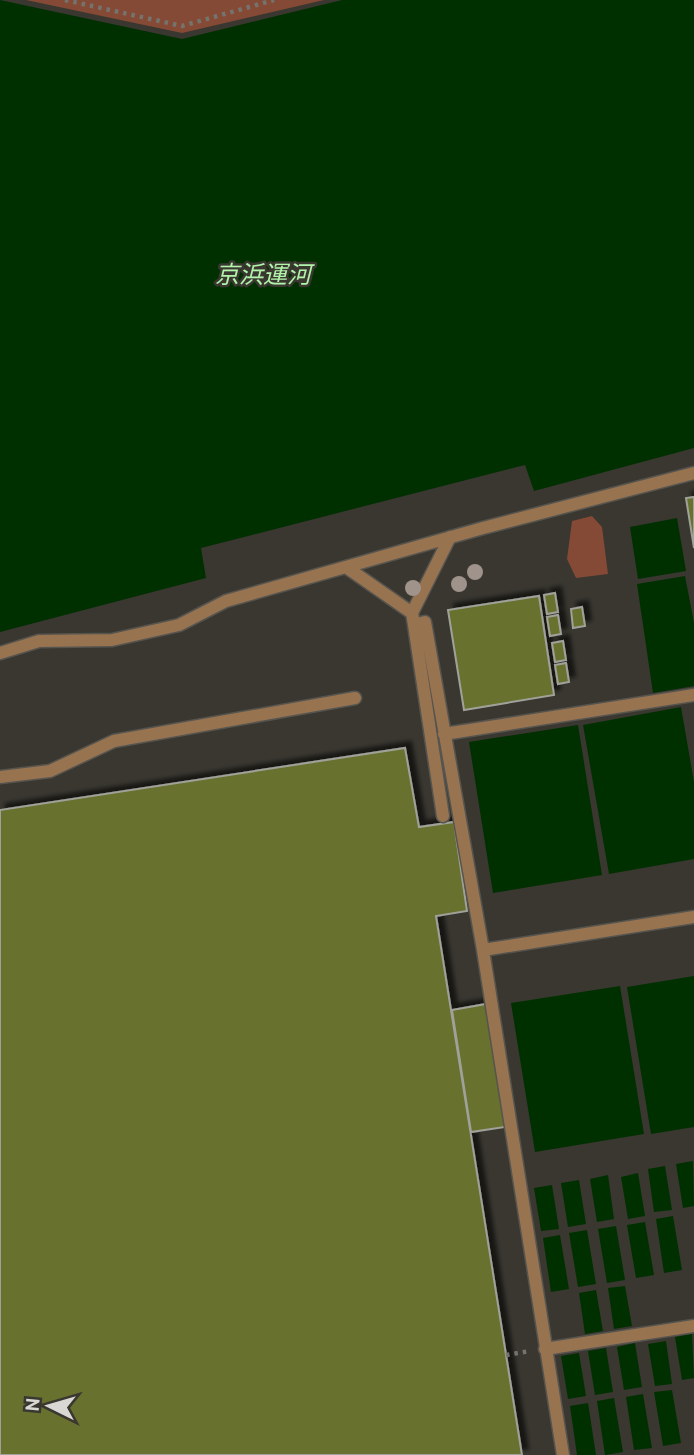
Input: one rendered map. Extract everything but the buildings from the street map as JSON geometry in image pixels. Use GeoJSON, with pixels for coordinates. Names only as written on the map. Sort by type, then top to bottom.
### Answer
{"type":"FeatureCollection","features":[{"type":"Feature","properties":{"kind":"lane"},"geometry":{"type":"LineString","coordinates":[[0,653],[39,641],[112,640],[179,625],[226,601],[450,537],[694,473]]}},
{"type":"Feature","properties":{"kind":"lane"},"geometry":{"type":"LineString","coordinates":[[443,816],[413,619],[450,537]]}},
{"type":"Feature","properties":{"kind":"lane"},"geometry":{"type":"LineString","coordinates":[[346,567],[413,619],[425,622],[483,950],[563,1455]]}},
{"type":"Feature","properties":{"kind":"lane"},"geometry":{"type":"LineString","coordinates":[[444,734],[694,695]]}},
{"type":"Feature","properties":{"kind":"lane"},"geometry":{"type":"LineString","coordinates":[[0,777],[50,771],[114,741],[355,698]]}},
{"type":"Feature","properties":{"kind":"lane"},"geometry":{"type":"LineString","coordinates":[[483,950],[694,917]]}},
{"type":"Feature","properties":{"kind":"lane"},"geometry":{"type":"LineString","coordinates":[[545,1349],[694,1326]]}},
{"type":"Feature","properties":{"kind":"path"},"geometry":{"type":"LineString","coordinates":[[65,0],[182,26],[274,0]]}},
{"type":"Feature","properties":{"kind":"path"},"geometry":{"type":"LineString","coordinates":[[506,1355],[545,1349]]}},
{"type":"Feature","properties":{"kind":"shaded area"},"geometry":{"type":"Polygon","coordinates":[[[26,0],[324,0],[182,33],[26,0]]]}},
{"type":"Feature","properties":{"kind":"shaded area"},"geometry":{"type":"Polygon","coordinates":[[[592,516],[602,527],[608,574],[576,578],[567,559],[572,521],[592,516]]]}},
{"type":"Feature","properties":{"kind":"water","name":"京浜運河"},"geometry":{"type":"Polygon","coordinates":[[[0,0],[182,39],[342,0],[694,0],[694,448],[534,491],[525,465],[201,548],[206,578],[0,632],[0,0]]]}},
{"type":"Feature","properties":{"kind":"water"},"geometry":{"type":"Polygon","coordinates":[[[677,518],[686,571],[638,579],[630,527],[677,518]]]}},
{"type":"Feature","properties":{"kind":"water"},"geometry":{"type":"Polygon","coordinates":[[[685,576],[694,623],[694,686],[653,693],[637,584],[685,576]]]}},
{"type":"Feature","properties":{"kind":"water"},"geometry":{"type":"Polygon","coordinates":[[[681,707],[694,782],[694,859],[609,874],[583,725],[681,707]]]}},
{"type":"Feature","properties":{"kind":"water"},"geometry":{"type":"Polygon","coordinates":[[[578,725],[602,875],[493,893],[469,742],[578,725]]]}},
{"type":"Feature","properties":{"kind":"water"},"geometry":{"type":"Polygon","coordinates":[[[694,976],[694,1127],[651,1134],[627,987],[694,976]]]}},
{"type":"Feature","properties":{"kind":"water"},"geometry":{"type":"Polygon","coordinates":[[[620,986],[644,1134],[535,1152],[511,1003],[620,986]]]}},
{"type":"Feature","properties":{"kind":"water"},"geometry":{"type":"Polygon","coordinates":[[[693,1161],[694,1206],[683,1208],[676,1164],[693,1161]]]}},
{"type":"Feature","properties":{"kind":"water"},"geometry":{"type":"Polygon","coordinates":[[[665,1166],[672,1210],[654,1212],[648,1169],[665,1166]]]}},
{"type":"Feature","properties":{"kind":"water"},"geometry":{"type":"Polygon","coordinates":[[[638,1173],[645,1216],[628,1219],[621,1177],[638,1173]]]}},
{"type":"Feature","properties":{"kind":"water"},"geometry":{"type":"Polygon","coordinates":[[[608,1175],[614,1219],[597,1222],[590,1179],[608,1175]]]}},
{"type":"Feature","properties":{"kind":"water"},"geometry":{"type":"Polygon","coordinates":[[[579,1180],[586,1224],[568,1227],[561,1183],[579,1180]]]}},
{"type":"Feature","properties":{"kind":"water"},"geometry":{"type":"Polygon","coordinates":[[[552,1185],[559,1229],[541,1231],[534,1188],[552,1185]]]}},
{"type":"Feature","properties":{"kind":"water"},"geometry":{"type":"Polygon","coordinates":[[[673,1216],[682,1270],[664,1273],[656,1219],[673,1216]]]}},
{"type":"Feature","properties":{"kind":"water"},"geometry":{"type":"Polygon","coordinates":[[[645,1222],[654,1275],[636,1278],[627,1225],[645,1222]]]}},
{"type":"Feature","properties":{"kind":"water"},"geometry":{"type":"Polygon","coordinates":[[[616,1226],[625,1280],[607,1283],[598,1229],[616,1226]]]}},
{"type":"Feature","properties":{"kind":"water"},"geometry":{"type":"Polygon","coordinates":[[[587,1230],[596,1284],[578,1287],[569,1233],[587,1230]]]}},
{"type":"Feature","properties":{"kind":"water"},"geometry":{"type":"Polygon","coordinates":[[[560,1235],[569,1289],[551,1292],[543,1238],[560,1235]]]}},
{"type":"Feature","properties":{"kind":"water"},"geometry":{"type":"Polygon","coordinates":[[[625,1286],[632,1326],[614,1329],[608,1288],[625,1286]]]}},
{"type":"Feature","properties":{"kind":"water"},"geometry":{"type":"Polygon","coordinates":[[[596,1290],[603,1331],[585,1334],[579,1293],[596,1290]]]}},
{"type":"Feature","properties":{"kind":"water"},"geometry":{"type":"Polygon","coordinates":[[[692,1334],[694,1378],[682,1380],[675,1337],[692,1334]]]}},
{"type":"Feature","properties":{"kind":"water"},"geometry":{"type":"Polygon","coordinates":[[[666,1341],[672,1384],[655,1386],[648,1344],[666,1341]]]}},
{"type":"Feature","properties":{"kind":"water"},"geometry":{"type":"Polygon","coordinates":[[[635,1343],[642,1387],[624,1390],[617,1347],[635,1343]]]}},
{"type":"Feature","properties":{"kind":"water"},"geometry":{"type":"Polygon","coordinates":[[[606,1348],[613,1392],[595,1395],[588,1351],[606,1348]]]}},
{"type":"Feature","properties":{"kind":"water"},"geometry":{"type":"Polygon","coordinates":[[[579,1353],[586,1396],[568,1399],[561,1356],[579,1353]]]}},
{"type":"Feature","properties":{"kind":"water"},"geometry":{"type":"Polygon","coordinates":[[[672,1390],[681,1443],[663,1446],[654,1392],[672,1390]]]}},
{"type":"Feature","properties":{"kind":"water"},"geometry":{"type":"Polygon","coordinates":[[[643,1394],[652,1448],[634,1450],[626,1397],[643,1394]]]}},
{"type":"Feature","properties":{"kind":"water"},"geometry":{"type":"Polygon","coordinates":[[[614,1398],[623,1452],[605,1455],[597,1401],[614,1398]]]}},
{"type":"Feature","properties":{"kind":"water"},"geometry":{"type":"Polygon","coordinates":[[[588,1403],[596,1455],[577,1455],[570,1406],[588,1403]]]}}]}
